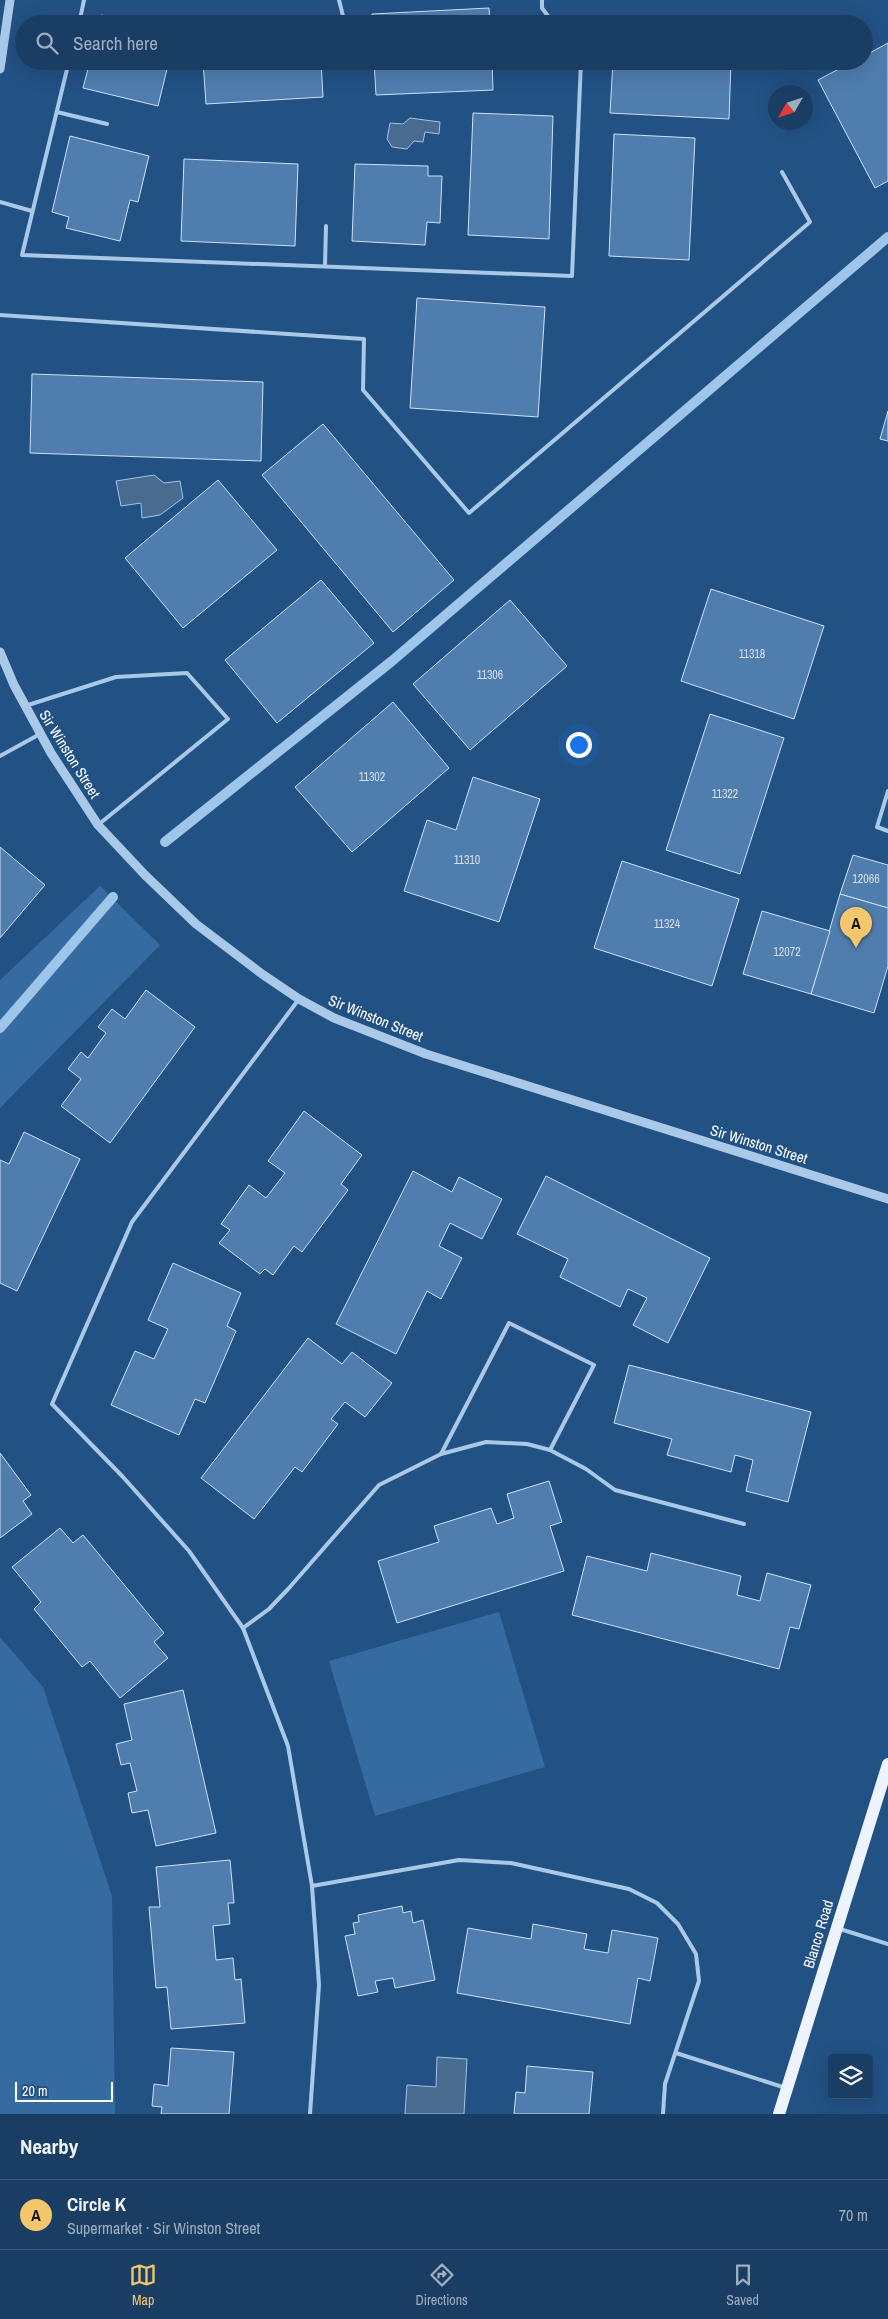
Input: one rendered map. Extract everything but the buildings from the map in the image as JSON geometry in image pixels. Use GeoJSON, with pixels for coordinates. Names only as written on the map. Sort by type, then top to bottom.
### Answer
{"type":"FeatureCollection","features":[{"type":"Feature","properties":{"kind":"main road","name":"Blanco Road"},"geometry":{"type":"LineString","coordinates":[[779,2114],[888,1764]]}},
{"type":"Feature","properties":{"kind":"street"},"geometry":{"type":"LineString","coordinates":[[0,69],[10,0]]}},
{"type":"Feature","properties":{"kind":"street","name":"Sir Winston Street"},"geometry":{"type":"LineString","coordinates":[[0,652],[40,734],[98,825],[145,875],[196,924],[262,974],[299,999],[334,1018],[426,1054],[888,1199]]}},
{"type":"Feature","properties":{"kind":"lane"},"geometry":{"type":"LineString","coordinates":[[80,15],[84,0]]}},
{"type":"Feature","properties":{"kind":"lane"},"geometry":{"type":"LineString","coordinates":[[339,0],[343,15]]}},
{"type":"Feature","properties":{"kind":"lane"},"geometry":{"type":"LineString","coordinates":[[542,0],[542,8],[547,15]]}},
{"type":"Feature","properties":{"kind":"lane"},"geometry":{"type":"LineString","coordinates":[[67,70],[22,255],[572,276],[581,70]]}},
{"type":"Feature","properties":{"kind":"lane"},"geometry":{"type":"LineString","coordinates":[[57,112],[107,124]]}},
{"type":"Feature","properties":{"kind":"lane"},"geometry":{"type":"LineString","coordinates":[[0,315],[364,339],[363,390],[469,513],[810,222],[782,172]]}},
{"type":"Feature","properties":{"kind":"lane"},"geometry":{"type":"LineString","coordinates":[[0,202],[32,211]]}},
{"type":"Feature","properties":{"kind":"lane"},"geometry":{"type":"LineString","coordinates":[[325,266],[326,226]]}},
{"type":"Feature","properties":{"kind":"lane"},"geometry":{"type":"LineString","coordinates":[[25,706],[116,677],[187,672],[228,719],[98,825]]}},
{"type":"Feature","properties":{"kind":"lane"},"geometry":{"type":"LineString","coordinates":[[0,756],[40,734]]}},
{"type":"Feature","properties":{"kind":"lane"},"geometry":{"type":"LineString","coordinates":[[888,791],[877,827],[888,831]]}},
{"type":"Feature","properties":{"kind":"lane"},"geometry":{"type":"LineString","coordinates":[[299,999],[132,1222],[52,1404],[123,1477],[189,1551],[243,1628],[288,1746],[312,1886],[319,1985],[310,2114]]}},
{"type":"Feature","properties":{"kind":"lane"},"geometry":{"type":"LineString","coordinates":[[442,1454],[509,1323],[594,1365],[550,1450]]}},
{"type":"Feature","properties":{"kind":"lane"},"geometry":{"type":"LineString","coordinates":[[243,1628],[269,1609],[289,1588],[379,1485],[442,1454],[486,1442],[527,1444],[550,1450],[586,1469],[615,1490],[744,1524]]}},
{"type":"Feature","properties":{"kind":"lane"},"geometry":{"type":"LineString","coordinates":[[312,1886],[458,1860],[512,1863],[629,1889],[657,1903],[678,1924],[696,1954],[699,1981],[665,2084],[663,2114]]}},
{"type":"Feature","properties":{"kind":"lane"},"geometry":{"type":"LineString","coordinates":[[837,1928],[888,1944]]}},
{"type":"Feature","properties":{"kind":"lane"},"geometry":{"type":"LineString","coordinates":[[676,2053],[787,2088]]}},
{"type":"Feature","properties":{"kind":"shaded area"},"geometry":{"type":"Polygon","coordinates":[[[410,118],[440,122],[439,134],[425,132],[423,142],[414,141],[407,149],[392,147],[387,139],[390,123],[403,124],[410,118]]]}},
{"type":"Feature","properties":{"kind":"shaded area"},"geometry":{"type":"Polygon","coordinates":[[[154,475],[164,483],[180,481],[183,498],[160,515],[142,518],[141,503],[121,506],[116,481],[154,475]]]}},
{"type":"Feature","properties":{"kind":"shaded area"},"geometry":{"type":"Polygon","coordinates":[[[100,886],[160,945],[0,1108],[0,980],[100,886]]]}},
{"type":"Feature","properties":{"kind":"shaded area"},"geometry":{"type":"Polygon","coordinates":[[[499,1612],[545,1767],[375,1816],[329,1661],[499,1612]]]}},
{"type":"Feature","properties":{"kind":"shaded area"},"geometry":{"type":"Polygon","coordinates":[[[0,1637],[43,1687],[112,1896],[115,2114],[0,2114],[0,1637]]]}},
{"type":"Feature","properties":{"kind":"shaded area"},"geometry":{"type":"Polygon","coordinates":[[[437,2057],[467,2059],[464,2114],[405,2114],[407,2085],[436,2087],[437,2057]]]}},
{"type":"Feature","properties":{"kind":"waterway"},"geometry":{"type":"LineString","coordinates":[[165,842],[392,661],[888,237]]}},
{"type":"Feature","properties":{"kind":"waterway"},"geometry":{"type":"LineString","coordinates":[[0,1028],[113,897]]}},
{"type":"Feature","properties":{"kind":"place","name":"Circle K"},"geometry":{"type":"Point","coordinates":[856,948]}}]}
